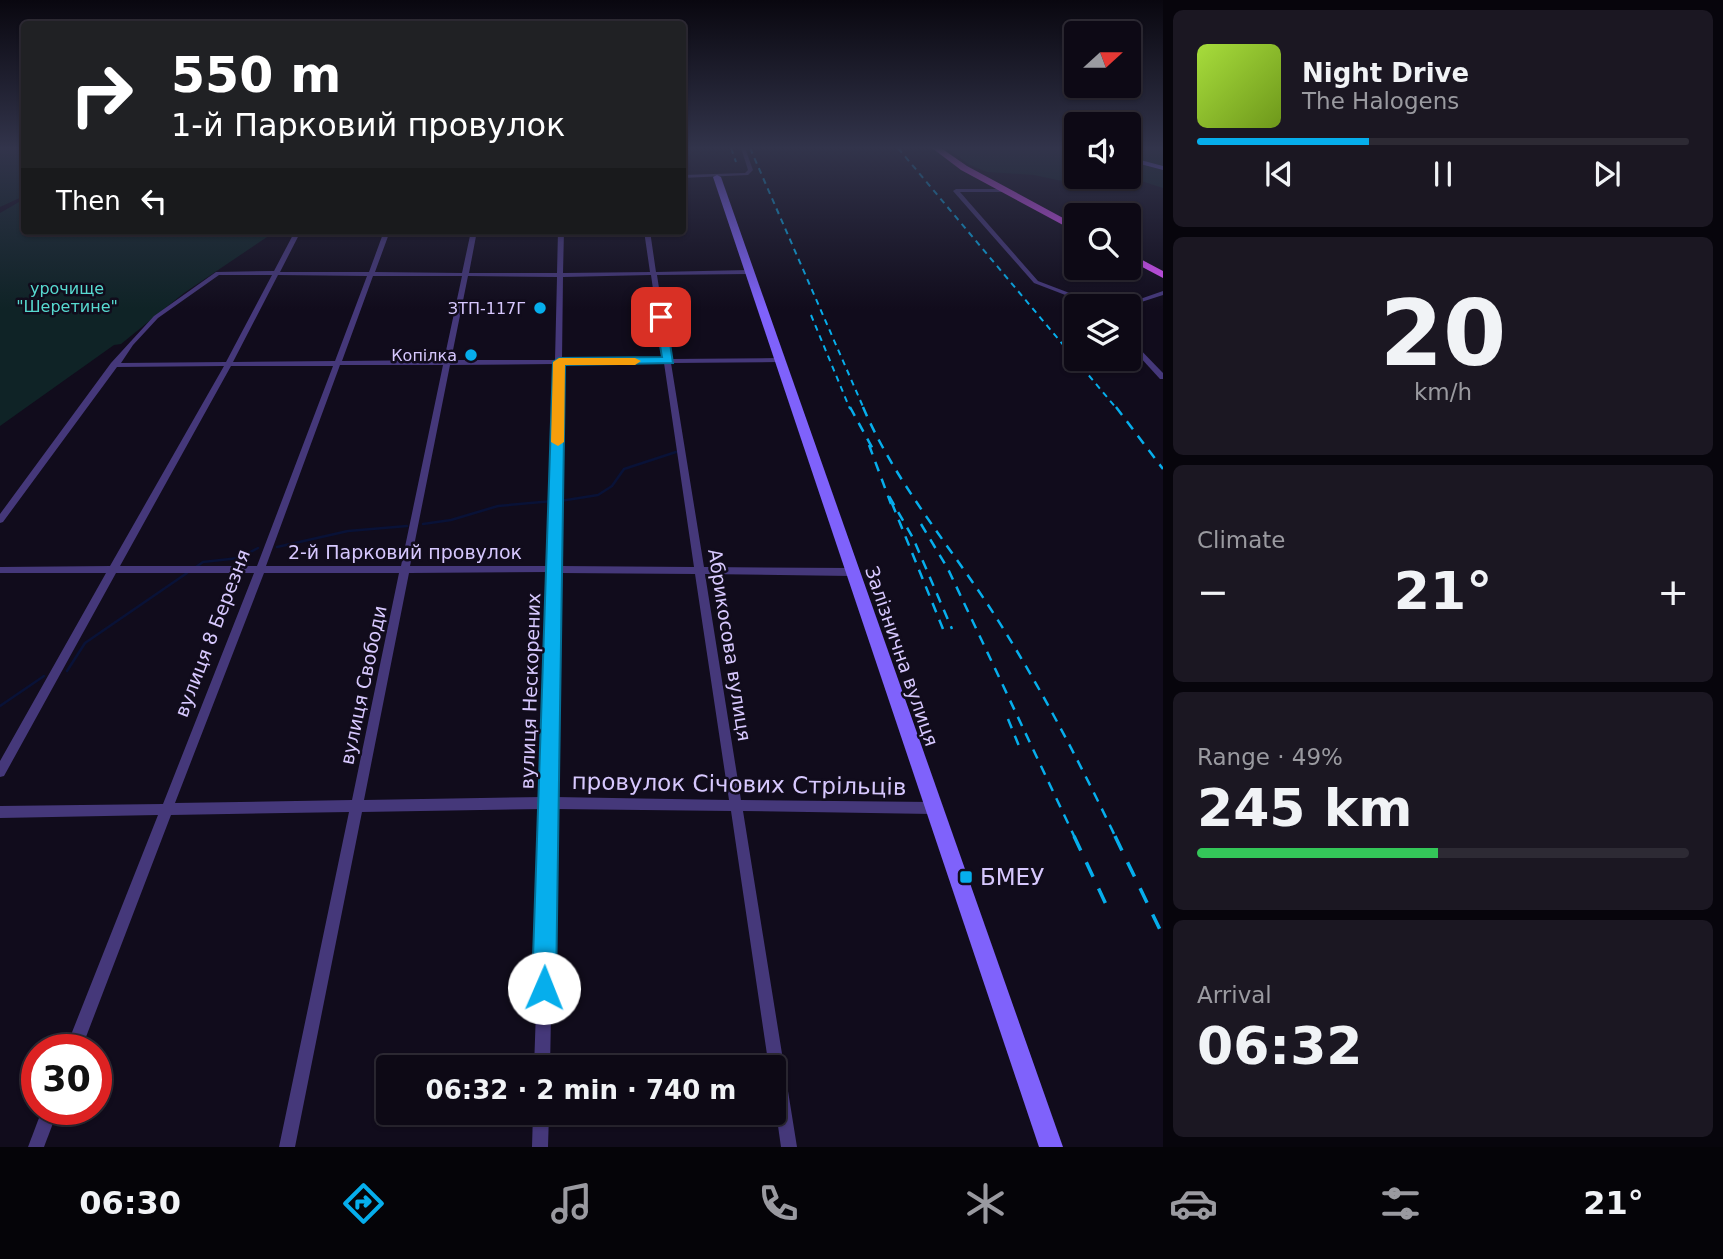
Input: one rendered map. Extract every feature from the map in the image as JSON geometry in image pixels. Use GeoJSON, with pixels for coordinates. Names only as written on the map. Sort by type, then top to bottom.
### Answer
{"type":"FeatureCollection","features":[{"type":"Feature","properties":{"kind":"main road"},"geometry":{"type":"LineString","coordinates":[[1025,202],[1064,222]]}},
{"type":"Feature","properties":{"kind":"main road"},"geometry":{"type":"LineString","coordinates":[[1141,263],[1163,275]]}},
{"type":"Feature","properties":{"kind":"street","name":"Залізнична вулиця"},"geometry":{"type":"LineString","coordinates":[[725,202],[1051,1147]]}},
{"type":"Feature","properties":{"kind":"street"},"geometry":{"type":"LineString","coordinates":[[966,202],[1036,282],[1068,294]]}},
{"type":"Feature","properties":{"kind":"street"},"geometry":{"type":"LineString","coordinates":[[0,772],[229,363],[296,235]]}},
{"type":"Feature","properties":{"kind":"street","name":"вулиця 8 Березня"},"geometry":{"type":"LineString","coordinates":[[79,1034],[260,570],[385,235]]}},
{"type":"Feature","properties":{"kind":"street","name":"вулиця Свободи"},"geometry":{"type":"LineString","coordinates":[[287,1147],[473,235]]}},
{"type":"Feature","properties":{"kind":"street","name":"вулиця Нескорених"},"geometry":{"type":"LineString","coordinates":[[542,1055],[561,235]]}},
{"type":"Feature","properties":{"kind":"street","name":"Абрикосова вулиця"},"geometry":{"type":"LineString","coordinates":[[648,235],[789,1147]]}},
{"type":"Feature","properties":{"kind":"street"},"geometry":{"type":"LineString","coordinates":[[0,520],[114,365],[156,317],[218,273],[560,275],[749,272]]}},
{"type":"Feature","properties":{"kind":"street"},"geometry":{"type":"LineString","coordinates":[[1141,300],[1163,293]]}},
{"type":"Feature","properties":{"kind":"street"},"geometry":{"type":"LineString","coordinates":[[1141,354],[1163,377]]}},
{"type":"Feature","properties":{"kind":"street"},"geometry":{"type":"LineString","coordinates":[[114,365],[447,360],[779,360]]}},
{"type":"Feature","properties":{"kind":"street","name":"2-й Парковий провулок"},"geometry":{"type":"LineString","coordinates":[[0,570],[555,569],[852,572]]}},
{"type":"Feature","properties":{"kind":"street","name":"провулок Січових Стрільців"},"geometry":{"type":"LineString","coordinates":[[0,812],[548,803],[932,808]]}},
{"type":"Feature","properties":{"kind":"street"},"geometry":{"type":"LineString","coordinates":[[36,1147],[44,1125]]}},
{"type":"Feature","properties":{"kind":"street"},"geometry":{"type":"LineString","coordinates":[[540,1147],[541,1125]]}},
{"type":"Feature","properties":{"kind":"green space"},"geometry":{"type":"Polygon","coordinates":[[[0,202],[12,202],[0,207],[0,202]]]}},
{"type":"Feature","properties":{"kind":"green space","name":"урочище \"Шеретине\""},"geometry":{"type":"Polygon","coordinates":[[[21,202],[21,235],[270,235],[184,293],[121,344],[114,345],[0,426],[0,213],[21,202]]]}},
{"type":"Feature","properties":{"kind":"waterway"},"geometry":{"type":"LineString","coordinates":[[560,501],[598,495],[612,486],[624,469],[676,452]]}},
{"type":"Feature","properties":{"kind":"waterway"},"geometry":{"type":"LineString","coordinates":[[423,524],[451,520],[498,506],[553,501]]}},
{"type":"Feature","properties":{"kind":"waterway"},"geometry":{"type":"LineString","coordinates":[[277,547],[348,531],[407,526]]}},
{"type":"Feature","properties":{"kind":"waterway"},"geometry":{"type":"LineString","coordinates":[[196,567],[203,562],[239,558],[258,548]]}},
{"type":"Feature","properties":{"kind":"waterway"},"geometry":{"type":"LineString","coordinates":[[67,671],[85,643],[187,573]]}},
{"type":"Feature","properties":{"kind":"waterway"},"geometry":{"type":"LineString","coordinates":[[0,706],[44,676]]}},
{"type":"Feature","properties":{"kind":"railway"},"geometry":{"type":"LineString","coordinates":[[773,202],[864,409]]}},
{"type":"Feature","properties":{"kind":"railway"},"geometry":{"type":"LineString","coordinates":[[943,202],[1117,409]]}},
{"type":"Feature","properties":{"kind":"railway"},"geometry":{"type":"LineString","coordinates":[[811,315],[850,409]]}},
{"type":"Feature","properties":{"kind":"railway"},"geometry":{"type":"LineString","coordinates":[[850,407],[874,451]]}},
{"type":"Feature","properties":{"kind":"railway"},"geometry":{"type":"LineString","coordinates":[[863,407],[907,488],[994,614],[1027,669],[1115,836]]}},
{"type":"Feature","properties":{"kind":"railway"},"geometry":{"type":"LineString","coordinates":[[1116,407],[1163,469]]}},
{"type":"Feature","properties":{"kind":"railway"},"geometry":{"type":"LineString","coordinates":[[869,445],[891,504]]}},
{"type":"Feature","properties":{"kind":"railway"},"geometry":{"type":"LineString","coordinates":[[943,629],[889,496],[913,538],[952,629]]}},
{"type":"Feature","properties":{"kind":"railway"},"geometry":{"type":"LineString","coordinates":[[921,524],[948,569],[1075,838]]}},
{"type":"Feature","properties":{"kind":"railway"},"geometry":{"type":"LineString","coordinates":[[1008,719],[1019,746]]}},
{"type":"Feature","properties":{"kind":"railway"},"geometry":{"type":"LineString","coordinates":[[1074,836],[1110,913]]}},
{"type":"Feature","properties":{"kind":"railway"},"geometry":{"type":"LineString","coordinates":[[1115,836],[1163,936]]}},
{"type":"Feature","properties":{"kind":"slow traffic"},"geometry":{"type":"LineString","coordinates":[[558,442],[559,362],[635,361]]}},
{"type":"Feature","properties":{"kind":"place","name":"ЗТП-117Г"},"geometry":{"type":"Point","coordinates":[540,308]}},
{"type":"Feature","properties":{"kind":"place","name":"Копілка"},"geometry":{"type":"Point","coordinates":[471,355]}},
{"type":"Feature","properties":{"kind":"place","name":"БМЕУ"},"geometry":{"type":"Point","coordinates":[966,877]}},
{"type":"Feature","properties":{"kind":"route"},"geometry":{"type":"LineString","coordinates":[[544,988],[559,362],[669,361],[661,317]]}}]}
